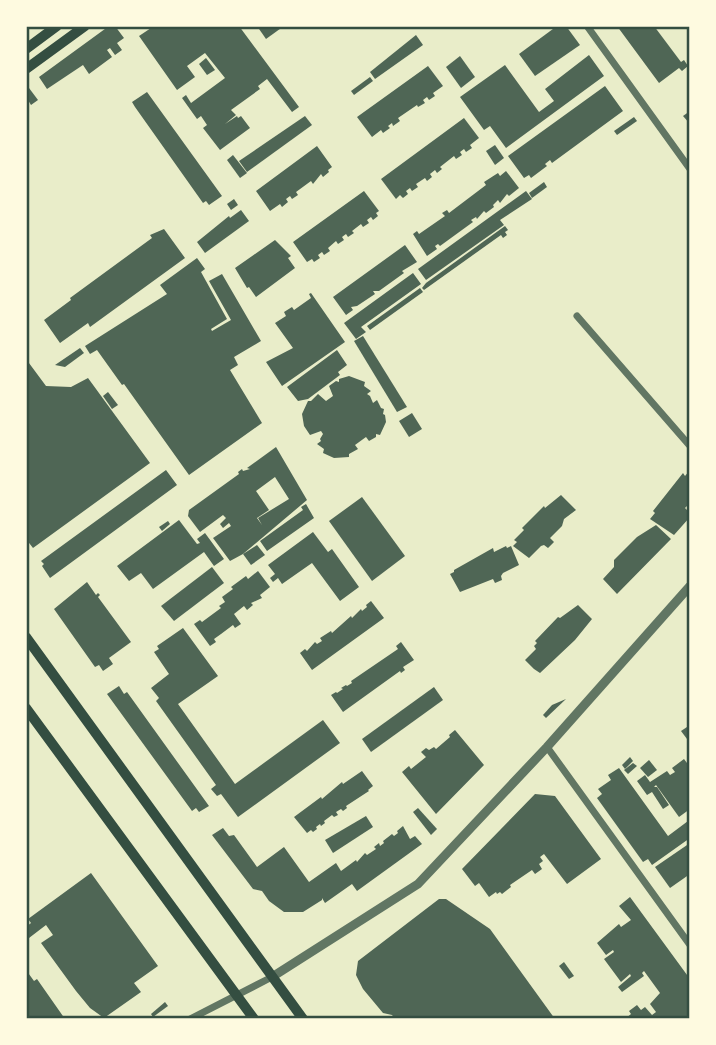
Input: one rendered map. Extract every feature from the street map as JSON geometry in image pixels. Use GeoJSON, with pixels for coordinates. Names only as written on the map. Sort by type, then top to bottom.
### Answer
{"type":"FeatureCollection","features":[{"type":"Feature","properties":{"kind":"main road"},"geometry":{"type":"LineString","coordinates":[[26,49],[57,26]]}},
{"type":"Feature","properties":{"kind":"main road"},"geometry":{"type":"LineString","coordinates":[[26,69],[85,26]]}},
{"type":"Feature","properties":{"kind":"main road"},"geometry":{"type":"LineString","coordinates":[[26,637],[303,1019]]}},
{"type":"Feature","properties":{"kind":"main road"},"geometry":{"type":"LineString","coordinates":[[26,708],[254,1019]]}},
{"type":"Feature","properties":{"kind":"street"},"geometry":{"type":"LineString","coordinates":[[587,26],[690,169]]}},
{"type":"Feature","properties":{"kind":"street"},"geometry":{"type":"LineString","coordinates":[[577,316],[690,446]]}},
{"type":"Feature","properties":{"kind":"street"},"geometry":{"type":"LineString","coordinates":[[190,1019],[272,976],[418,884],[547,747],[690,586]]}},
{"type":"Feature","properties":{"kind":"street"},"geometry":{"type":"LineString","coordinates":[[547,747],[690,945]]}},
{"type":"Feature","properties":{"kind":"building"},"geometry":{"type":"Polygon","coordinates":[[[109,26],[115,26],[124,38],[117,43],[122,50],[115,55],[110,48],[107,50],[112,57],[89,74],[83,65],[47,89],[39,77],[109,26]]]}},
{"type":"Feature","properties":{"kind":"building"},"geometry":{"type":"Polygon","coordinates":[[[154,26],[239,26],[299,107],[292,112],[267,79],[258,86],[260,89],[231,110],[236,115],[225,124],[241,116],[250,128],[220,150],[203,128],[207,125],[201,116],[197,119],[182,98],[186,95],[191,103],[225,78],[205,53],[187,66],[195,77],[177,90],[139,36],[154,26]]]}},
{"type":"Feature","properties":{"kind":"building"},"geometry":{"type":"Polygon","coordinates":[[[257,26],[284,26],[266,39],[257,26]]]}},
{"type":"Feature","properties":{"kind":"building"},"geometry":{"type":"Polygon","coordinates":[[[557,26],[566,26],[580,45],[535,76],[519,54],[557,26]]]}},
{"type":"Feature","properties":{"kind":"building"},"geometry":{"type":"Polygon","coordinates":[[[617,26],[654,26],[681,62],[684,60],[688,66],[682,71],[679,68],[659,83],[617,26]]]}},
{"type":"Feature","properties":{"kind":"building"},"geometry":{"type":"Polygon","coordinates":[[[416,35],[423,45],[375,79],[370,72],[416,35]]]}},
{"type":"Feature","properties":{"kind":"building"},"geometry":{"type":"Polygon","coordinates":[[[589,55],[604,76],[506,148],[490,126],[484,130],[460,97],[505,65],[539,112],[554,101],[545,89],[589,55]]]}},
{"type":"Feature","properties":{"kind":"building"},"geometry":{"type":"Polygon","coordinates":[[[460,56],[475,77],[461,88],[446,67],[460,56]]]}},
{"type":"Feature","properties":{"kind":"building"},"geometry":{"type":"Polygon","coordinates":[[[206,58],[215,70],[207,75],[199,64],[206,58]]]}},
{"type":"Feature","properties":{"kind":"building"},"geometry":{"type":"Polygon","coordinates":[[[428,66],[443,86],[433,93],[435,96],[429,100],[427,97],[423,100],[425,103],[418,107],[417,105],[398,118],[400,121],[393,126],[392,123],[383,133],[381,130],[372,137],[357,117],[428,66]]]}},
{"type":"Feature","properties":{"kind":"building"},"geometry":{"type":"Polygon","coordinates":[[[370,77],[373,81],[354,95],[351,91],[370,77]]]}},
{"type":"Feature","properties":{"kind":"building"},"geometry":{"type":"Polygon","coordinates":[[[26,84],[38,100],[31,105],[28,100],[26,102],[26,84]]]}},
{"type":"Feature","properties":{"kind":"building"},"geometry":{"type":"Polygon","coordinates":[[[605,86],[623,111],[552,163],[550,160],[545,164],[547,166],[531,178],[529,175],[524,178],[508,156],[605,86]]]}},
{"type":"Feature","properties":{"kind":"building"},"geometry":{"type":"Polygon","coordinates":[[[147,92],[222,196],[209,205],[206,201],[203,203],[132,102],[147,92]]]}},
{"type":"Feature","properties":{"kind":"building"},"geometry":{"type":"Polygon","coordinates":[[[690,111],[690,124],[683,116],[690,111]]]}},
{"type":"Feature","properties":{"kind":"building"},"geometry":{"type":"Polygon","coordinates":[[[305,116],[312,125],[247,172],[239,161],[305,116]]]}},
{"type":"Feature","properties":{"kind":"building"},"geometry":{"type":"Polygon","coordinates":[[[634,117],[637,121],[617,135],[614,131],[634,117]]]}},
{"type":"Feature","properties":{"kind":"building"},"geometry":{"type":"Polygon","coordinates":[[[464,118],[479,138],[470,145],[472,148],[466,152],[464,149],[460,152],[462,155],[456,159],[454,156],[440,167],[442,169],[437,173],[435,170],[430,174],[432,177],[427,181],[425,178],[416,184],[418,187],[406,191],[408,194],[403,198],[400,195],[396,199],[381,179],[464,118]]]}},
{"type":"Feature","properties":{"kind":"building"},"geometry":{"type":"Polygon","coordinates":[[[495,145],[504,158],[495,165],[486,151],[495,145]]]}},
{"type":"Feature","properties":{"kind":"building"},"geometry":{"type":"Polygon","coordinates":[[[317,146],[332,167],[329,172],[323,177],[321,174],[313,184],[311,181],[296,192],[298,195],[292,199],[290,196],[282,207],[280,204],[270,211],[256,191],[317,146]]]}},
{"type":"Feature","properties":{"kind":"building"},"geometry":{"type":"Polygon","coordinates":[[[233,155],[247,173],[240,178],[227,160],[233,155]]]}},
{"type":"Feature","properties":{"kind":"building"},"geometry":{"type":"Polygon","coordinates":[[[506,171],[519,188],[509,196],[507,194],[500,203],[498,200],[494,207],[471,220],[473,222],[440,246],[435,246],[437,249],[427,256],[413,234],[417,231],[419,234],[445,216],[442,213],[447,210],[449,213],[486,185],[484,182],[506,171]]]}},
{"type":"Feature","properties":{"kind":"building"},"geometry":{"type":"Polygon","coordinates":[[[544,182],[547,187],[532,198],[529,193],[544,182]]]}},
{"type":"Feature","properties":{"kind":"building"},"geometry":{"type":"Polygon","coordinates":[[[364,191],[379,211],[376,213],[378,216],[373,220],[371,217],[367,220],[369,223],[363,227],[361,224],[348,237],[346,234],[342,237],[344,240],[338,244],[336,241],[328,248],[330,251],[324,255],[322,252],[318,255],[320,258],[314,262],[312,259],[307,262],[293,242],[364,191]]]}},
{"type":"Feature","properties":{"kind":"building"},"geometry":{"type":"Polygon","coordinates":[[[526,191],[532,199],[500,220],[504,225],[426,280],[418,269],[526,191]]]}},
{"type":"Feature","properties":{"kind":"building"},"geometry":{"type":"Polygon","coordinates":[[[234,199],[238,205],[231,210],[227,204],[234,199]]]}},
{"type":"Feature","properties":{"kind":"building"},"geometry":{"type":"Polygon","coordinates":[[[241,210],[249,221],[205,253],[197,242],[229,216],[230,218],[241,210]]]}},
{"type":"Feature","properties":{"kind":"building"},"geometry":{"type":"Polygon","coordinates":[[[505,226],[508,230],[503,238],[501,235],[424,290],[422,288],[426,283],[505,226]]]}},
{"type":"Feature","properties":{"kind":"building"},"geometry":{"type":"Polygon","coordinates":[[[164,229],[185,258],[90,327],[88,323],[60,343],[44,320],[152,238],[150,235],[164,229]]]}},
{"type":"Feature","properties":{"kind":"building"},"geometry":{"type":"Polygon","coordinates":[[[275,240],[291,256],[288,258],[295,268],[256,297],[235,268],[275,240]]]}},
{"type":"Feature","properties":{"kind":"building"},"geometry":{"type":"Polygon","coordinates":[[[405,245],[417,262],[379,291],[373,291],[375,294],[351,307],[353,310],[346,315],[333,297],[405,245]]]}},
{"type":"Feature","properties":{"kind":"building"},"geometry":{"type":"Polygon","coordinates":[[[197,258],[205,269],[201,272],[227,319],[211,329],[212,331],[231,320],[209,281],[222,274],[261,341],[234,357],[238,365],[230,370],[262,423],[189,475],[97,350],[90,354],[85,346],[167,294],[160,285],[197,258]]]}},
{"type":"Feature","properties":{"kind":"building"},"geometry":{"type":"Polygon","coordinates":[[[413,273],[421,284],[361,327],[366,332],[356,339],[344,323],[413,273]]]}},
{"type":"Feature","properties":{"kind":"building"},"geometry":{"type":"Polygon","coordinates":[[[420,288],[423,292],[370,330],[367,326],[420,288]]]}},
{"type":"Feature","properties":{"kind":"building"},"geometry":{"type":"Polygon","coordinates":[[[311,293],[345,342],[282,386],[266,362],[293,348],[275,323],[286,316],[284,312],[292,307],[294,310],[311,298],[311,293]]]}},
{"type":"Feature","properties":{"kind":"building"},"geometry":{"type":"Polygon","coordinates":[[[363,336],[407,407],[397,412],[354,341],[363,336]]]}},
{"type":"Feature","properties":{"kind":"building"},"geometry":{"type":"Polygon","coordinates":[[[80,348],[84,353],[65,367],[55,365],[80,348]]]}},
{"type":"Feature","properties":{"kind":"building"},"geometry":{"type":"Polygon","coordinates":[[[337,350],[347,365],[338,372],[340,375],[308,399],[298,401],[287,387],[337,350]]]}},
{"type":"Feature","properties":{"kind":"building"},"geometry":{"type":"Polygon","coordinates":[[[26,359],[46,386],[71,387],[88,378],[150,463],[33,548],[26,539],[26,359]]]}},
{"type":"Feature","properties":{"kind":"building"},"geometry":{"type":"Polygon","coordinates":[[[349,376],[365,382],[364,386],[371,391],[367,394],[373,403],[377,400],[384,409],[386,422],[380,435],[376,434],[376,437],[369,441],[366,437],[355,445],[358,449],[349,454],[349,457],[334,458],[323,453],[324,449],[317,444],[323,434],[321,431],[310,435],[304,426],[302,414],[308,401],[318,394],[326,401],[333,396],[329,386],[349,376]]]}},
{"type":"Feature","properties":{"kind":"building"},"geometry":{"type":"Polygon","coordinates":[[[108,392],[118,405],[112,409],[103,396],[108,392]]]}},
{"type":"Feature","properties":{"kind":"building"},"geometry":{"type":"Polygon","coordinates":[[[412,413],[422,429],[409,437],[399,421],[412,413]]]}},
{"type":"Feature","properties":{"kind":"building"},"geometry":{"type":"Polygon","coordinates":[[[276,447],[307,500],[243,554],[230,561],[213,538],[231,526],[229,523],[223,528],[220,524],[226,518],[223,515],[200,532],[188,516],[189,510],[239,474],[242,469],[250,469],[247,468],[276,447]],[[275,477],[256,491],[269,510],[257,518],[262,525],[258,518],[289,499],[275,477]]]}},
{"type":"Feature","properties":{"kind":"building"},"geometry":{"type":"Polygon","coordinates":[[[166,470],[177,485],[50,578],[41,561],[166,470]]]}},
{"type":"Feature","properties":{"kind":"building"},"geometry":{"type":"Polygon","coordinates":[[[690,470],[690,508],[685,508],[690,517],[674,535],[650,519],[655,513],[653,511],[683,473],[685,476],[690,470]]]}},
{"type":"Feature","properties":{"kind":"building"},"geometry":{"type":"Polygon","coordinates":[[[561,495],[576,510],[564,519],[562,526],[550,538],[554,542],[548,548],[541,546],[529,558],[513,546],[517,542],[514,540],[544,506],[545,508],[561,495]]]}},
{"type":"Feature","properties":{"kind":"building"},"geometry":{"type":"Polygon","coordinates":[[[362,497],[405,556],[372,581],[329,521],[362,497]]]}},
{"type":"Feature","properties":{"kind":"building"},"geometry":{"type":"Polygon","coordinates":[[[306,504],[314,518],[267,551],[260,541],[303,510],[301,507],[306,504]]]}},
{"type":"Feature","properties":{"kind":"building"},"geometry":{"type":"Polygon","coordinates":[[[179,520],[197,544],[200,543],[197,539],[205,533],[224,559],[214,566],[204,552],[153,589],[141,573],[129,581],[117,566],[179,520]]]}},
{"type":"Feature","properties":{"kind":"building"},"geometry":{"type":"Polygon","coordinates":[[[168,521],[170,524],[162,531],[159,527],[168,521]]]}},
{"type":"Feature","properties":{"kind":"building"},"geometry":{"type":"Polygon","coordinates":[[[656,525],[671,539],[617,594],[603,579],[614,567],[614,560],[637,537],[656,525]]]}},
{"type":"Feature","properties":{"kind":"building"},"geometry":{"type":"Polygon","coordinates":[[[313,532],[328,552],[332,549],[359,587],[340,601],[312,563],[282,584],[278,578],[273,582],[270,578],[275,574],[268,565],[313,532]]]}},
{"type":"Feature","properties":{"kind":"building"},"geometry":{"type":"Polygon","coordinates":[[[257,545],[265,555],[251,565],[243,554],[257,545]]]}},
{"type":"Feature","properties":{"kind":"building"},"geometry":{"type":"Polygon","coordinates":[[[511,546],[519,565],[503,573],[502,580],[495,583],[493,579],[460,592],[450,574],[454,570],[493,548],[494,552],[511,546]]]}},
{"type":"Feature","properties":{"kind":"building"},"geometry":{"type":"Polygon","coordinates":[[[212,567],[224,583],[174,621],[161,606],[212,567]]]}},
{"type":"Feature","properties":{"kind":"building"},"geometry":{"type":"Polygon","coordinates":[[[258,571],[270,587],[260,595],[262,598],[251,603],[253,605],[247,610],[244,606],[234,614],[241,624],[235,628],[233,625],[214,639],[216,642],[210,646],[194,624],[200,620],[202,622],[221,608],[219,606],[225,602],[222,597],[233,589],[231,587],[258,571]]]}},
{"type":"Feature","properties":{"kind":"building"},"geometry":{"type":"Polygon","coordinates":[[[87,582],[96,595],[100,595],[98,597],[131,642],[109,658],[113,664],[103,671],[99,665],[95,667],[54,609],[87,582]]]}},
{"type":"Feature","properties":{"kind":"building"},"geometry":{"type":"Polygon","coordinates":[[[371,601],[384,618],[312,670],[300,653],[305,649],[307,651],[315,642],[317,644],[322,641],[320,638],[331,631],[332,633],[351,616],[352,618],[367,607],[371,601]]]}},
{"type":"Feature","properties":{"kind":"building"},"geometry":{"type":"Polygon","coordinates":[[[578,605],[592,619],[575,640],[540,673],[525,660],[536,649],[535,641],[558,617],[578,605]]]}},
{"type":"Feature","properties":{"kind":"building"},"geometry":{"type":"Polygon","coordinates":[[[183,628],[218,676],[178,704],[235,784],[323,720],[340,743],[238,817],[221,794],[217,796],[211,789],[216,785],[156,701],[159,698],[151,688],[169,674],[154,652],[159,649],[157,646],[183,628]]]}},
{"type":"Feature","properties":{"kind":"building"},"geometry":{"type":"Polygon","coordinates":[[[401,642],[414,660],[403,667],[405,670],[401,673],[400,671],[343,712],[331,695],[398,649],[396,646],[401,642]]]}},
{"type":"Feature","properties":{"kind":"building"},"geometry":{"type":"Polygon","coordinates":[[[119,686],[124,694],[127,692],[209,806],[199,812],[196,808],[192,811],[107,694],[119,686]]]}},
{"type":"Feature","properties":{"kind":"building"},"geometry":{"type":"Polygon","coordinates":[[[434,687],[443,700],[371,752],[362,739],[434,687]]]}},
{"type":"Feature","properties":{"kind":"building"},"geometry":{"type":"Polygon","coordinates":[[[566,699],[546,718],[543,715],[552,705],[566,699]]]}},
{"type":"Feature","properties":{"kind":"building"},"geometry":{"type":"Polygon","coordinates":[[[690,725],[690,743],[681,731],[690,725]]]}},
{"type":"Feature","properties":{"kind":"building"},"geometry":{"type":"Polygon","coordinates":[[[455,730],[484,765],[436,814],[402,772],[409,766],[411,769],[426,757],[421,752],[426,748],[436,749],[455,730]]]}},
{"type":"Feature","properties":{"kind":"building"},"geometry":{"type":"Polygon","coordinates":[[[630,757],[633,761],[625,769],[622,765],[630,757]]]}},
{"type":"Feature","properties":{"kind":"building"},"geometry":{"type":"Polygon","coordinates":[[[684,759],[690,767],[690,809],[679,817],[656,785],[654,787],[657,787],[669,805],[663,809],[652,792],[647,795],[637,781],[645,775],[650,782],[667,771],[670,775],[675,772],[672,768],[684,759]]]}},
{"type":"Feature","properties":{"kind":"building"},"geometry":{"type":"Polygon","coordinates":[[[649,760],[657,770],[648,777],[640,768],[649,760]]]}},
{"type":"Feature","properties":{"kind":"building"},"geometry":{"type":"Polygon","coordinates":[[[633,763],[637,766],[628,774],[624,770],[633,763]]]}},
{"type":"Feature","properties":{"kind":"building"},"geometry":{"type":"Polygon","coordinates":[[[619,768],[668,836],[688,821],[690,823],[690,838],[652,865],[648,859],[643,862],[597,798],[602,794],[598,789],[611,780],[608,775],[619,768]]]}},
{"type":"Feature","properties":{"kind":"building"},"geometry":{"type":"Polygon","coordinates":[[[362,771],[373,786],[369,791],[346,806],[343,811],[341,809],[336,812],[338,815],[332,815],[313,832],[311,830],[307,833],[294,817],[362,771]]]}},
{"type":"Feature","properties":{"kind":"building"},"geometry":{"type":"Polygon","coordinates":[[[535,794],[555,796],[601,859],[567,884],[544,854],[540,857],[543,861],[539,864],[542,869],[535,874],[532,870],[502,894],[496,892],[489,897],[479,883],[475,886],[462,869],[535,794]]]}},
{"type":"Feature","properties":{"kind":"building"},"geometry":{"type":"Polygon","coordinates":[[[418,808],[437,829],[431,835],[413,812],[418,808]]]}},
{"type":"Feature","properties":{"kind":"building"},"geometry":{"type":"Polygon","coordinates":[[[366,816],[373,827],[333,853],[325,840],[366,816]]]}},
{"type":"Feature","properties":{"kind":"building"},"geometry":{"type":"Polygon","coordinates":[[[403,826],[410,839],[415,836],[422,844],[357,891],[352,884],[325,903],[322,898],[303,912],[284,912],[269,901],[262,891],[253,889],[212,835],[223,828],[229,836],[234,835],[257,867],[284,847],[309,882],[336,863],[341,871],[356,860],[357,862],[365,853],[367,855],[376,849],[374,847],[379,843],[380,846],[392,834],[394,836],[398,833],[403,826]]]}},
{"type":"Feature","properties":{"kind":"building"},"geometry":{"type":"Polygon","coordinates":[[[690,843],[690,874],[670,888],[655,867],[690,843]]]}},
{"type":"Feature","properties":{"kind":"building"},"geometry":{"type":"Polygon","coordinates":[[[91,873],[158,966],[134,983],[141,992],[104,1018],[90,1008],[41,943],[53,935],[46,925],[29,938],[26,934],[26,927],[31,923],[28,919],[91,873]]]}},
{"type":"Feature","properties":{"kind":"building"},"geometry":{"type":"Polygon","coordinates":[[[630,897],[690,979],[690,1019],[625,1019],[631,1014],[629,1011],[637,1005],[641,1010],[645,1007],[652,1015],[656,1012],[650,1004],[660,993],[644,971],[644,976],[622,992],[618,987],[630,974],[621,982],[604,959],[614,952],[613,950],[606,955],[597,943],[619,924],[621,927],[631,920],[619,906],[630,897]]]}},
{"type":"Feature","properties":{"kind":"building"},"geometry":{"type":"Polygon","coordinates":[[[439,899],[446,899],[490,929],[555,1019],[395,1019],[392,1015],[383,1013],[363,989],[356,975],[358,961],[439,899]]]}},
{"type":"Feature","properties":{"kind":"building"},"geometry":{"type":"Polygon","coordinates":[[[564,962],[574,976],[569,979],[559,966],[564,962]]]}},
{"type":"Feature","properties":{"kind":"building"},"geometry":{"type":"Polygon","coordinates":[[[26,970],[34,981],[37,979],[65,1019],[26,1019],[26,970]]]}},
{"type":"Feature","properties":{"kind":"building"},"geometry":{"type":"Polygon","coordinates":[[[165,1002],[168,1006],[153,1017],[151,1014],[165,1002]]]}}]}
